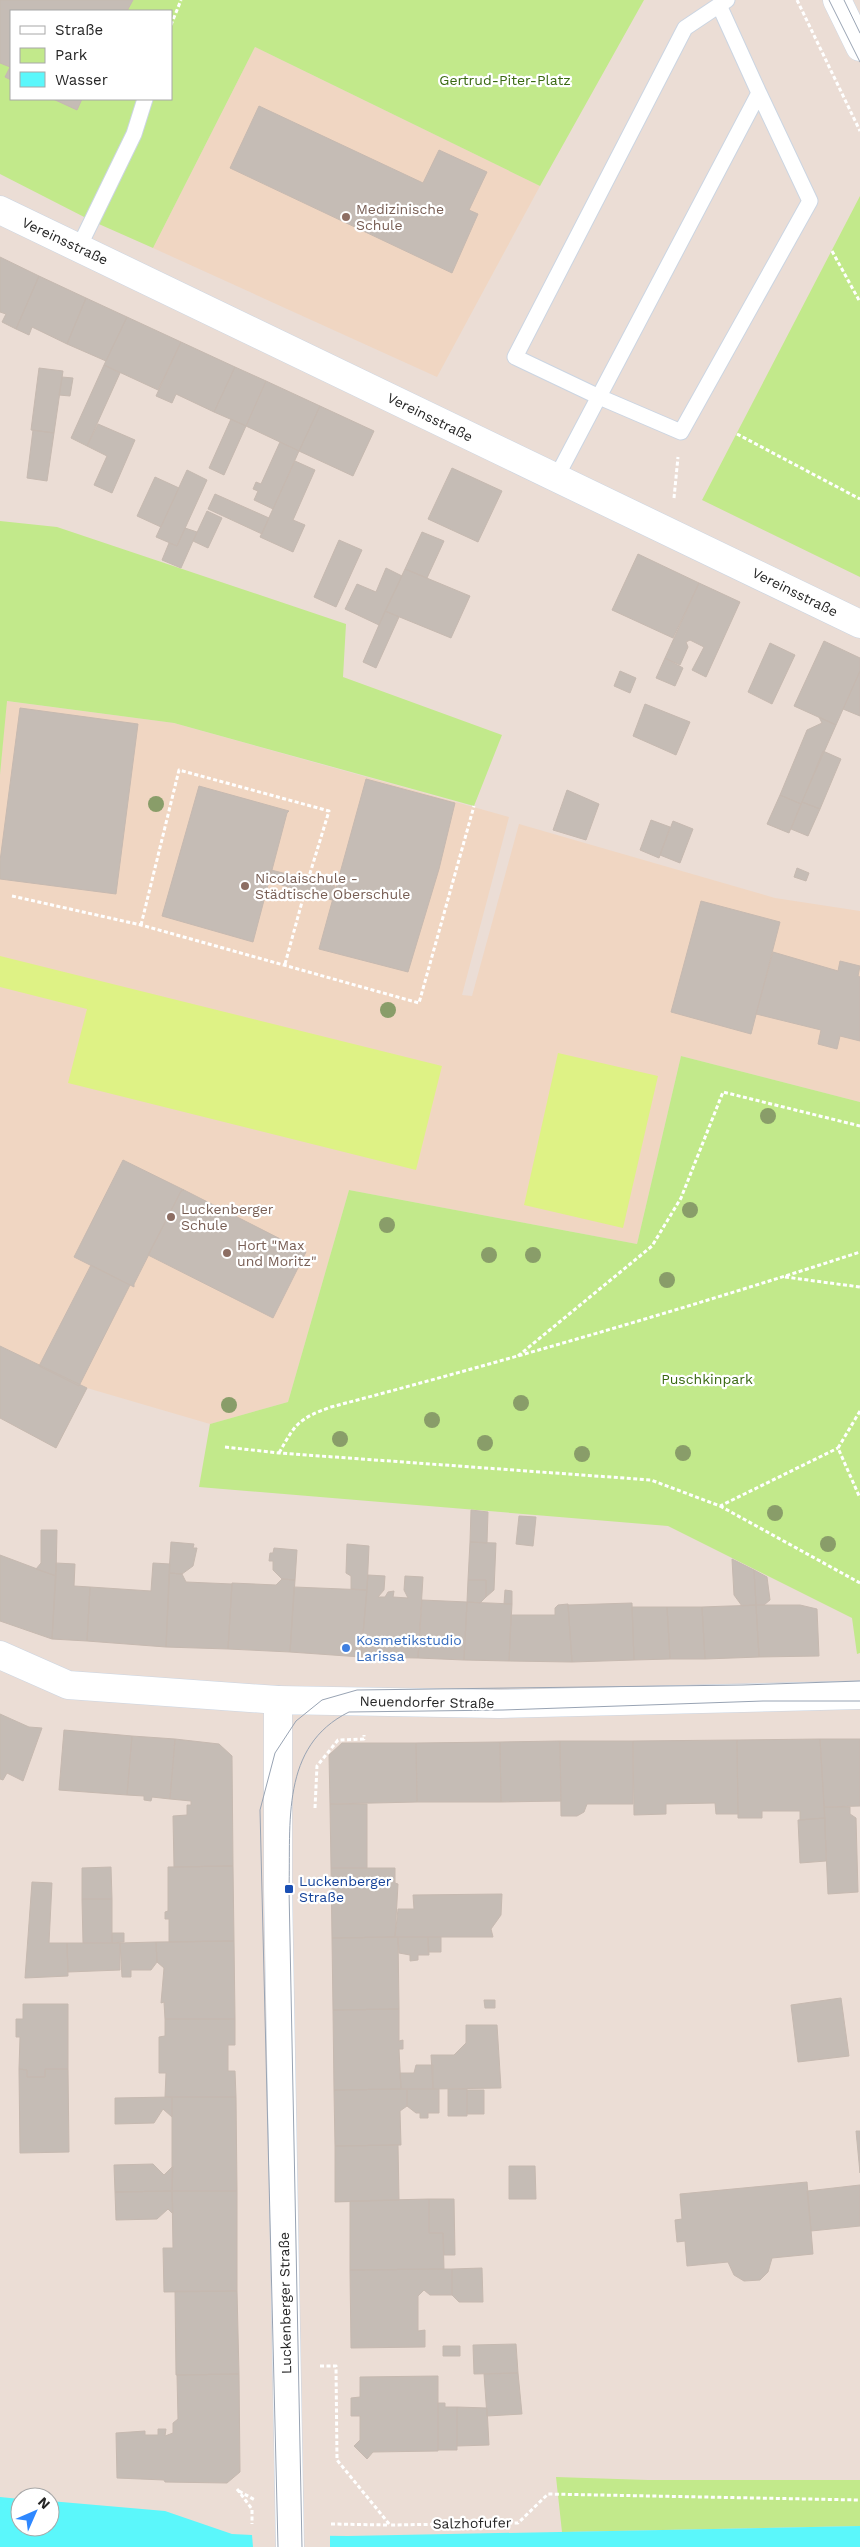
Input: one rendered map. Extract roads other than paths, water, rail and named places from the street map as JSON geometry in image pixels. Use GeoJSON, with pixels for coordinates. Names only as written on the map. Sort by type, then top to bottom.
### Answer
{"type":"FeatureCollection","features":[{"type":"Feature","properties":{"kind":"street"},"geometry":{"type":"LineString","coordinates":[[837,0],[860,47]]}},
{"type":"Feature","properties":{"kind":"street","name":"Vereinsstraße"},"geometry":{"type":"LineString","coordinates":[[0,210],[860,624]]}},
{"type":"Feature","properties":{"kind":"street","name":"Neuendorfer Straße"},"geometry":{"type":"LineString","coordinates":[[0,1656],[68,1684],[278,1700],[499,1704],[860,1695]]}},
{"type":"Feature","properties":{"kind":"street","name":"Luckenberger Straße"},"geometry":{"type":"LineString","coordinates":[[278,1700],[278,1889],[290,2541]]}},
{"type":"Feature","properties":{"kind":"lane"},"geometry":{"type":"LineString","coordinates":[[723,2],[759,93],[810,201],[681,432],[597,396],[515,357],[685,28],[723,2]]}},
{"type":"Feature","properties":{"kind":"lane"},"geometry":{"type":"LineString","coordinates":[[556,478],[597,396],[759,93]]}},
{"type":"Feature","properties":{"kind":"lane"},"geometry":{"type":"LineString","coordinates":[[79,247],[134,134],[145,100]]}},
{"type":"Feature","properties":{"kind":"water"},"geometry":{"type":"Polygon","coordinates":[[[0,2497],[10,2498],[10,2537],[60,2537],[60,2502],[165,2511],[232,2534],[252,2535],[348,2536],[860,2526],[860,2547],[0,2547],[0,2497]]]}},
{"type":"Feature","properties":{"kind":"tram line"},"geometry":{"type":"LineString","coordinates":[[829,0],[860,62]]}},
{"type":"Feature","properties":{"kind":"tram line"},"geometry":{"type":"LineString","coordinates":[[844,0],[860,33]]}},
{"type":"Feature","properties":{"kind":"tram line"},"geometry":{"type":"LineString","coordinates":[[278,2547],[260,1810],[275,1753],[296,1721],[322,1700],[357,1690],[743,1685],[860,1681]]}},
{"type":"Feature","properties":{"kind":"tram line"},"geometry":{"type":"LineString","coordinates":[[302,2547],[289,1889],[291,1813],[294,1788],[300,1766],[311,1745],[327,1727],[349,1712],[503,1710],[763,1701],[860,1701]]}},
{"type":"Feature","properties":{"kind":"place","name":"Medizinische Schule"},"geometry":{"type":"Point","coordinates":[346,217]}},
{"type":"Feature","properties":{"kind":"place","name":"Nicolaischule - Städtische Oberschule"},"geometry":{"type":"Point","coordinates":[245,886]}},
{"type":"Feature","properties":{"kind":"place","name":"Luckenberger Schule"},"geometry":{"type":"Point","coordinates":[171,1217]}},
{"type":"Feature","properties":{"kind":"place","name":"Hort \"Max und Moritz\""},"geometry":{"type":"Point","coordinates":[227,1253]}},
{"type":"Feature","properties":{"kind":"place","name":"Kosmetikstudio Larissa"},"geometry":{"type":"Point","coordinates":[346,1648]}},
{"type":"Feature","properties":{"kind":"place","name":"Luckenberger Straße"},"geometry":{"type":"Point","coordinates":[289,1889]}},
{"type":"Feature","properties":{"kind":"park label","name":"Gertrud-Piter-Platz"},"geometry":{"type":"Point","coordinates":[505,80]}},
{"type":"Feature","properties":{"kind":"park label","name":"Puschkinpark"},"geometry":{"type":"Point","coordinates":[707,1379]}}]}
